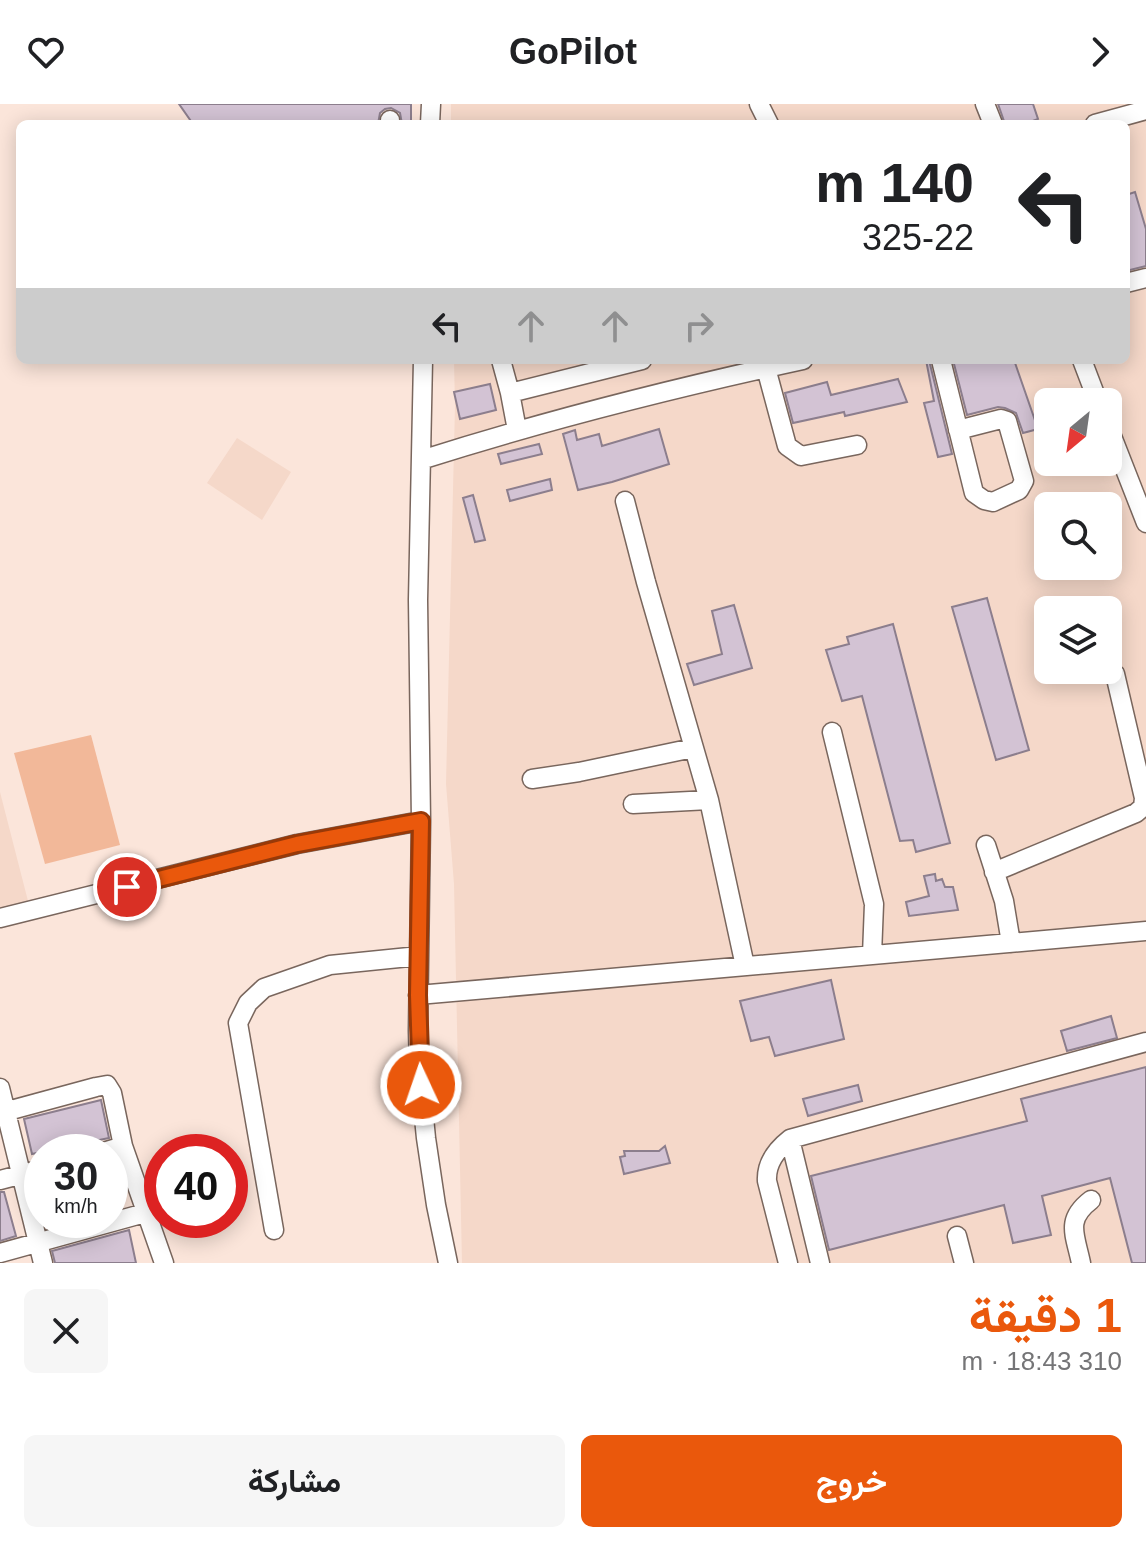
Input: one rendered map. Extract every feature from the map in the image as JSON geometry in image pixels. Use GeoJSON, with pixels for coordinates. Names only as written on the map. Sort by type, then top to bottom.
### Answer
{"type":"FeatureCollection","features":[{"type":"Feature","properties":{"kind":"street"},"geometry":{"type":"LineString","coordinates":[[1115,110],[1146,110]]}},
{"type":"Feature","properties":{"kind":"street"},"geometry":{"type":"LineString","coordinates":[[423,364],[418,645],[421,821],[418,995],[422,1102],[434,1192],[448,1263]]}},
{"type":"Feature","properties":{"kind":"street"},"geometry":{"type":"LineString","coordinates":[[502,364],[517,430]]}},
{"type":"Feature","properties":{"kind":"street"},"geometry":{"type":"LineString","coordinates":[[510,393],[626,364]]}},
{"type":"Feature","properties":{"kind":"street"},"geometry":{"type":"LineString","coordinates":[[421,460],[620,402],[784,364]]}},
{"type":"Feature","properties":{"kind":"street"},"geometry":{"type":"LineString","coordinates":[[942,364],[958,430],[974,493],[993,502],[1019,490],[1024,481],[1007,421],[1001,419],[958,430]]}},
{"type":"Feature","properties":{"kind":"street"},"geometry":{"type":"LineString","coordinates":[[1084,364],[1093,388]]}},
{"type":"Feature","properties":{"kind":"street"},"geometry":{"type":"LineString","coordinates":[[766,368],[787,446],[801,456],[857,445]]}},
{"type":"Feature","properties":{"kind":"street"},"geometry":{"type":"LineString","coordinates":[[1122,456],[1142,500],[1146,523]]}},
{"type":"Feature","properties":{"kind":"street"},"geometry":{"type":"LineString","coordinates":[[625,501],[709,800],[745,966]]}},
{"type":"Feature","properties":{"kind":"street"},"geometry":{"type":"LineString","coordinates":[[994,872],[1136,813],[1143,807],[1144,798],[1117,684]]}},
{"type":"Feature","properties":{"kind":"street"},"geometry":{"type":"LineString","coordinates":[[832,732],[874,904],[872,955]]}},
{"type":"Feature","properties":{"kind":"street"},"geometry":{"type":"LineString","coordinates":[[532,779],[693,748]]}},
{"type":"Feature","properties":{"kind":"street"},"geometry":{"type":"LineString","coordinates":[[633,804],[709,800]]}},
{"type":"Feature","properties":{"kind":"street"},"geometry":{"type":"LineString","coordinates":[[0,918],[297,844],[421,821]]}},
{"type":"Feature","properties":{"kind":"street"},"geometry":{"type":"LineString","coordinates":[[986,845],[1004,901],[1011,943]]}},
{"type":"Feature","properties":{"kind":"street"},"geometry":{"type":"LineString","coordinates":[[418,995],[1146,931]]}},
{"type":"Feature","properties":{"kind":"street"},"geometry":{"type":"LineString","coordinates":[[274,1230],[238,1023],[248,1003],[264,988],[330,965],[419,956]]}},
{"type":"Feature","properties":{"kind":"street"},"geometry":{"type":"LineString","coordinates":[[788,1263],[767,1171],[780,1147],[790,1139],[1146,1042]]}},
{"type":"Feature","properties":{"kind":"street"},"geometry":{"type":"LineString","coordinates":[[4,1112],[107,1085],[112,1093],[121,1134]]}},
{"type":"Feature","properties":{"kind":"street"},"geometry":{"type":"LineString","coordinates":[[0,1088],[43,1263]]}},
{"type":"Feature","properties":{"kind":"street"},"geometry":{"type":"LineString","coordinates":[[790,1139],[820,1263]]}},
{"type":"Feature","properties":{"kind":"street"},"geometry":{"type":"LineString","coordinates":[[128,1161],[144,1210]]}},
{"type":"Feature","properties":{"kind":"street"},"geometry":{"type":"LineString","coordinates":[[0,1180],[22,1174]]}},
{"type":"Feature","properties":{"kind":"street"},"geometry":{"type":"LineString","coordinates":[[1081,1263],[1074,1220],[1079,1209],[1091,1200]]}},
{"type":"Feature","properties":{"kind":"street"},"geometry":{"type":"LineString","coordinates":[[0,1253],[144,1213]]}},
{"type":"Feature","properties":{"kind":"street"},"geometry":{"type":"LineString","coordinates":[[957,1236],[964,1263]]}},
{"type":"Feature","properties":{"kind":"street"},"geometry":{"type":"LineString","coordinates":[[154,1238],[164,1263]]}},
{"type":"Feature","properties":{"kind":"shaded area"},"geometry":{"type":"Polygon","coordinates":[[[451,104],[1146,104],[1146,1263],[462,1263],[454,884],[446,784],[454,364],[1130,364],[1130,120],[451,120],[451,104]]]}},
{"type":"Feature","properties":{"kind":"shaded area"},"geometry":{"type":"Polygon","coordinates":[[[237,438],[291,472],[262,520],[207,483],[237,438]]]}},
{"type":"Feature","properties":{"kind":"shaded area"},"geometry":{"type":"Polygon","coordinates":[[[91,735],[120,845],[45,864],[14,753],[91,735]]]}},
{"type":"Feature","properties":{"kind":"shaded area"},"geometry":{"type":"Polygon","coordinates":[[[0,792],[28,901],[0,908],[0,792]]]}},
{"type":"Feature","properties":{"kind":"building"},"geometry":{"type":"Polygon","coordinates":[[[179,104],[411,104],[411,120],[401,120],[400,113],[391,108],[380,113],[379,120],[190,120],[179,104]]]}},
{"type":"Feature","properties":{"kind":"building"},"geometry":{"type":"Polygon","coordinates":[[[998,104],[1033,104],[1038,119],[1035,120],[1004,120],[998,104]]]}},
{"type":"Feature","properties":{"kind":"building"},"geometry":{"type":"Polygon","coordinates":[[[1135,192],[1146,229],[1146,266],[1130,270],[1130,194],[1135,192]]]}},
{"type":"Feature","properties":{"kind":"building"},"geometry":{"type":"Polygon","coordinates":[[[927,364],[930,364],[952,454],[938,457],[924,403],[934,401],[927,364]]]}},
{"type":"Feature","properties":{"kind":"building"},"geometry":{"type":"Polygon","coordinates":[[[954,364],[1015,364],[1034,418],[1034,430],[1023,433],[1016,413],[998,407],[967,415],[954,364]]]}},
{"type":"Feature","properties":{"kind":"building"},"geometry":{"type":"Polygon","coordinates":[[[898,379],[907,402],[845,416],[844,412],[793,423],[785,393],[827,382],[831,395],[898,379]]]}},
{"type":"Feature","properties":{"kind":"building"},"geometry":{"type":"Polygon","coordinates":[[[490,384],[496,410],[460,419],[454,392],[490,384]]]}},
{"type":"Feature","properties":{"kind":"building"},"geometry":{"type":"Polygon","coordinates":[[[659,429],[669,464],[578,490],[563,434],[575,430],[577,440],[599,434],[602,446],[659,429]]]}},
{"type":"Feature","properties":{"kind":"building"},"geometry":{"type":"Polygon","coordinates":[[[539,444],[542,454],[501,464],[498,454],[539,444]]]}},
{"type":"Feature","properties":{"kind":"building"},"geometry":{"type":"Polygon","coordinates":[[[550,479],[552,490],[510,501],[507,490],[550,479]]]}},
{"type":"Feature","properties":{"kind":"building"},"geometry":{"type":"Polygon","coordinates":[[[473,495],[485,540],[475,542],[463,498],[473,495]]]}},
{"type":"Feature","properties":{"kind":"building"},"geometry":{"type":"Polygon","coordinates":[[[987,598],[1029,750],[996,760],[952,607],[987,598]]]}},
{"type":"Feature","properties":{"kind":"building"},"geometry":{"type":"Polygon","coordinates":[[[734,605],[752,668],[694,685],[687,664],[722,654],[712,611],[734,605]]]}},
{"type":"Feature","properties":{"kind":"building"},"geometry":{"type":"Polygon","coordinates":[[[893,624],[950,843],[916,852],[913,840],[900,841],[862,696],[842,701],[826,650],[849,644],[847,637],[893,624]]]}},
{"type":"Feature","properties":{"kind":"building"},"geometry":{"type":"Polygon","coordinates":[[[935,874],[936,881],[942,879],[945,887],[953,887],[958,910],[909,916],[906,902],[929,896],[924,876],[935,874]]]}},
{"type":"Feature","properties":{"kind":"building"},"geometry":{"type":"Polygon","coordinates":[[[831,980],[844,1039],[775,1056],[769,1037],[751,1041],[740,1001],[831,980]]]}},
{"type":"Feature","properties":{"kind":"building"},"geometry":{"type":"Polygon","coordinates":[[[1111,1016],[1117,1038],[1067,1051],[1061,1031],[1111,1016]]]}},
{"type":"Feature","properties":{"kind":"building"},"geometry":{"type":"Polygon","coordinates":[[[1146,1067],[1146,1263],[1132,1263],[1110,1178],[1042,1196],[1051,1235],[1013,1243],[1004,1205],[829,1250],[811,1176],[1027,1121],[1021,1099],[1146,1067]]]}},
{"type":"Feature","properties":{"kind":"building"},"geometry":{"type":"Polygon","coordinates":[[[858,1085],[862,1101],[808,1116],[803,1099],[858,1085]]]}},
{"type":"Feature","properties":{"kind":"building"},"geometry":{"type":"Polygon","coordinates":[[[101,1100],[108,1134],[27,1134],[24,1119],[101,1100]]]}},
{"type":"Feature","properties":{"kind":"building"},"geometry":{"type":"Polygon","coordinates":[[[665,1146],[670,1163],[624,1174],[620,1157],[625,1156],[624,1151],[659,1151],[665,1146]]]}},
{"type":"Feature","properties":{"kind":"building"},"geometry":{"type":"Polygon","coordinates":[[[0,1192],[4,1192],[16,1236],[0,1241],[0,1192]]]}},
{"type":"Feature","properties":{"kind":"building"},"geometry":{"type":"Polygon","coordinates":[[[128,1230],[136,1263],[55,1263],[52,1251],[100,1238],[128,1238],[128,1230]]]}},
{"type":"Feature","properties":{"kind":"route"},"geometry":{"type":"LineString","coordinates":[[127,887],[297,844],[421,821],[418,1031],[421,1085]]}}]}
